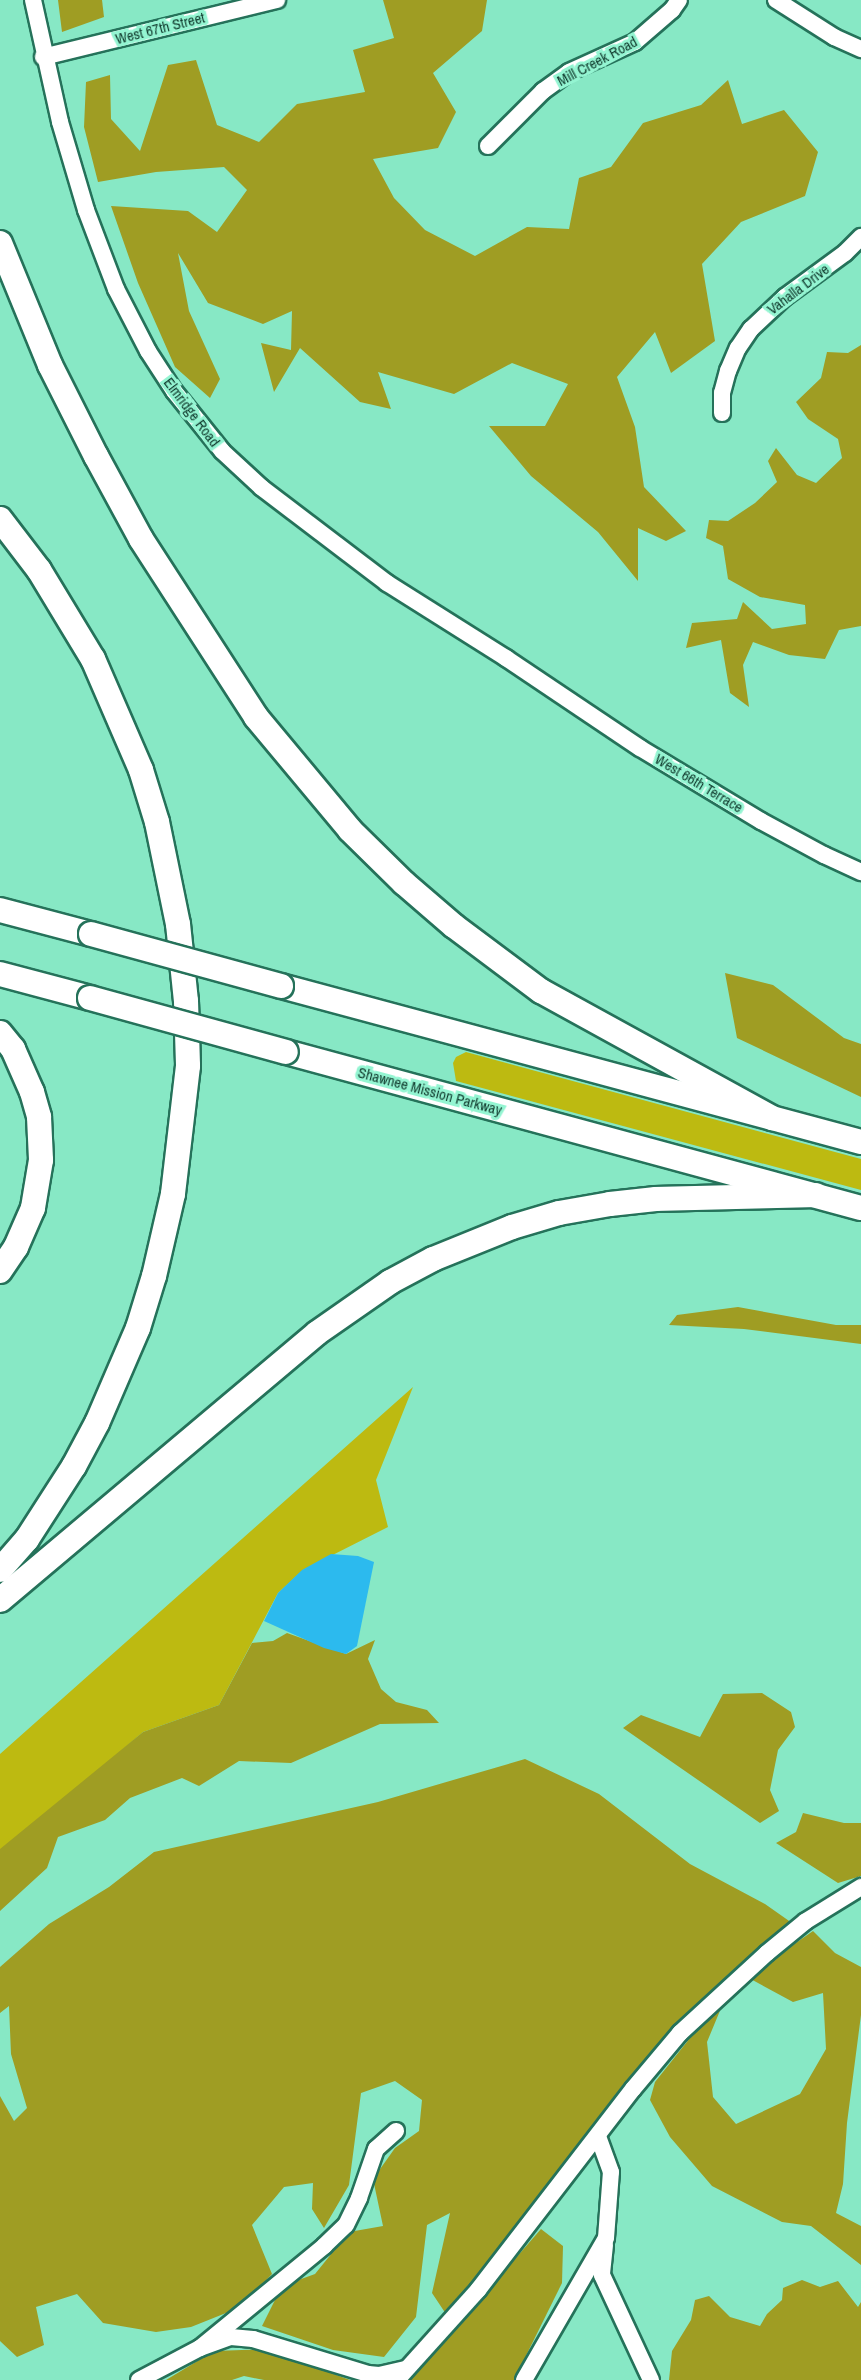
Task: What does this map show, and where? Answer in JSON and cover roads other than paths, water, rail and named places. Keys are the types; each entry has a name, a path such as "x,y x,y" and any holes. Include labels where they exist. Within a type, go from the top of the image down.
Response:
{"highway":[{"path":"0,243 50,365 141,539 256,717 350,830 404,883 454,926 541,991 772,1118"},
{"path":"0,519 39,570 93,658 141,770 157,822 178,924 186,1001 188,1066 174,1194 157,1266 138,1328 97,1423 74,1466 27,1539 0,1570"},
{"path":"0,910 861,1142"},
{"name":"Shawnee Mission Parkway","path":"0,974 861,1208"},
{"path":"0,1033 13,1049 32,1092 39,1117 41,1160 33,1208 16,1247 0,1271"},
{"path":"0,1600 317,1333 381,1287 433,1259 512,1227 559,1213 610,1204 666,1198 816,1195"}],"street":[{"name":"Elmridge Road","path":"33,0 43,57 86,210 116,290 148,351 195,419 222,451 262,488 387,583 543,684"},
{"name":"West 67th Street","path":"43,57 277,0"},
{"name":"Mill Creek Road","path":"488,146 543,91 569,72 635,42 664,18 679,0"},
{"path":"776,0 834,37 861,49"},
{"name":"Vahalla Drive","path":"722,413 723,393 728,371 738,348 751,329 785,297 845,253 861,237"},
{"name":"West 66th Terrace","path":"543,684 640,748 761,821 861,872"},
{"path":"139,2380 200,2348 231,2337 253,2339 368,2373 402,2375 478,2290 633,2089 680,2033 767,1953 815,1915 861,1887"},
{"path":"200,2348 324,2246 346,2225 359,2198 376,2149 396,2131"},
{"path":"598,2137 611,2172 602,2276 651,2380"},
{"path":"524,2380 606,2238"}],"water":[{"path":"331,1554 358,1556 374,1562 357,1646 346,1654 324,1648 264,1621 278,1593 302,1570"}]}
